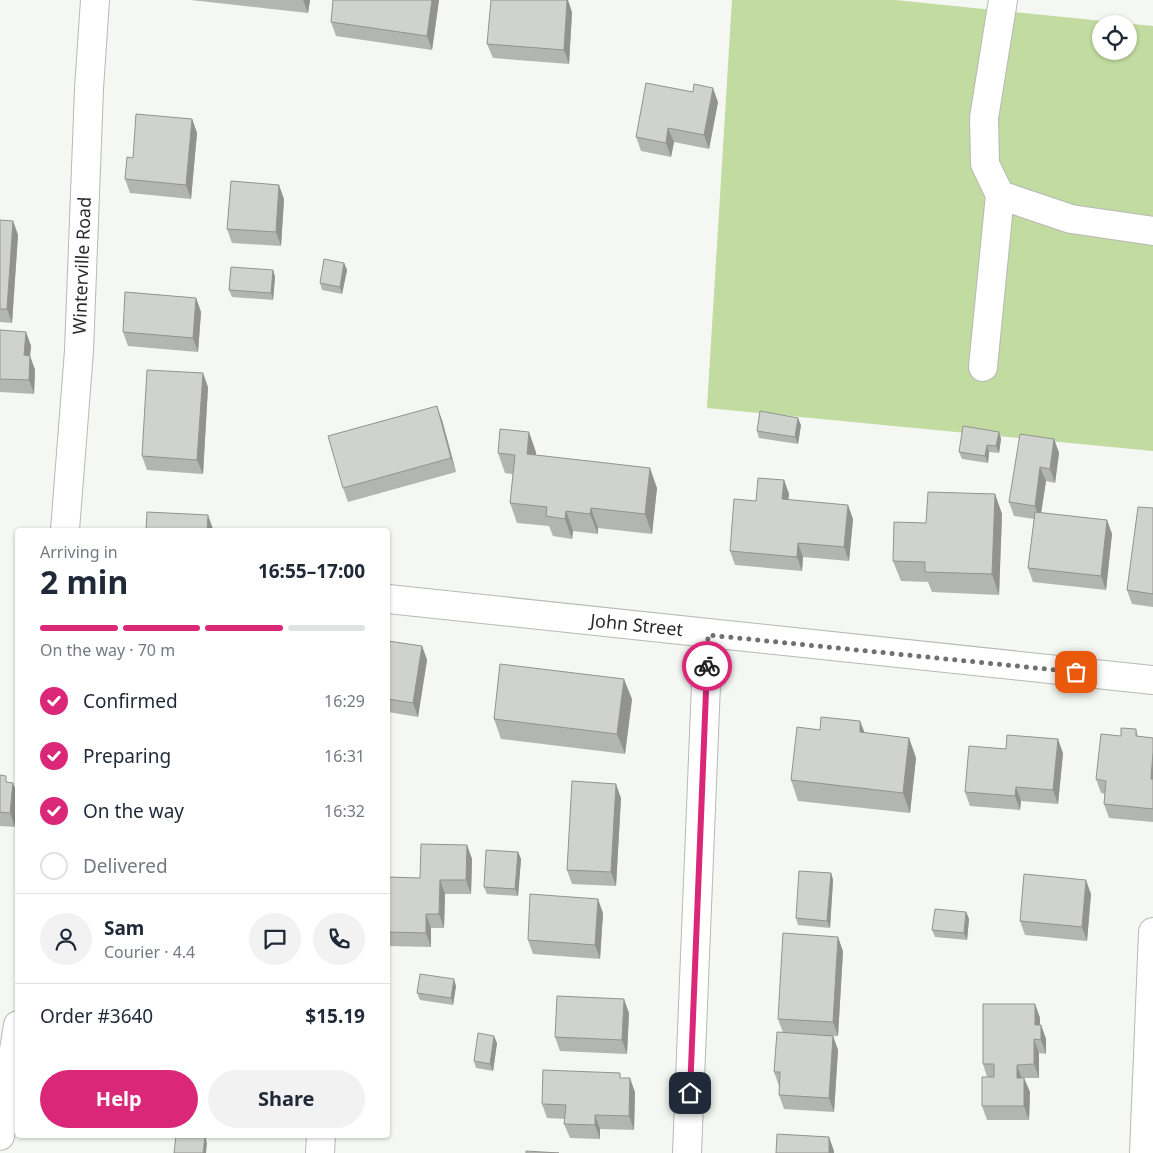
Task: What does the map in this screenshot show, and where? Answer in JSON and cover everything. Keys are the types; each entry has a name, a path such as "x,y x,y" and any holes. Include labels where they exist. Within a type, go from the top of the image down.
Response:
{"street":[{"name":"Winterville Road","path":"65,528 79,351 89,88 95,0"},
{"path":"983,367 1000,195 985,164 984,118 1004,0"},
{"path":"1000,195 1071,219 1153,232"},
{"name":"John Street","path":"390,599 708,635 1153,680"},
{"path":"687,1153 708,635"},
{"path":"1144,1153 1153,932"},
{"path":"0,1136 15,1044"},
{"path":"320,1153 321,1138"}],"green space":[{"path":"732,0 895,0 1092,20 1092,60 1137,60 1137,24 1153,26 1153,451 707,408"}],"building":[{"path":"333,0 432,0 427,36 331,22"},
{"path":"491,0 567,0 564,50 487,44"},
{"path":"646,83 693,92 694,84 713,88 704,135 668,128 666,143 636,137"},
{"path":"136,114 192,119 186,185 125,179 127,157 133,158"},
{"path":"231,181 279,185 276,232 227,229"},
{"path":"0,220 13,221 7,309 0,309"},
{"path":"324,259 344,263 340,287 320,283"},
{"path":"231,267 273,270 271,293 229,290"},
{"path":"125,292 196,298 193,338 123,332"},
{"path":"0,330 26,332 24,355 30,356 29,380 0,379"},
{"path":"147,370 203,373 197,460 142,456"},
{"path":"437,406 451,458 343,488 328,436"},
{"path":"760,411 798,418 795,437 757,431"},
{"path":"963,426 999,432 996,446 987,445 985,456 959,452"},
{"path":"500,429 529,432 527,454 650,468 645,514 591,508 590,514 566,511 565,519 546,516 547,507 510,503 515,455 498,453"},
{"path":"1020,434 1054,439 1050,469 1040,467 1035,506 1009,502"},
{"path":"758,478 784,480 782,499 848,505 844,547 798,543 797,557 730,551 734,499 756,501"},
{"path":"928,492 995,494 992,574 925,572 925,562 893,561 894,522 926,523"},
{"path":"1138,507 1153,508 1153,594 1127,590"},
{"path":"147,512 208,515 207,528 146,528"},
{"path":"1035,512 1107,520 1101,576 1028,568"},
{"path":"390,641 422,646 413,703 390,699"},
{"path":"500,664 624,679 617,734 494,719"},
{"path":"821,717 860,721 860,732 909,738 903,793 791,780 797,727 820,730"},
{"path":"1121,728 1136,729 1136,736 1153,738 1151,779 1153,779 1153,809 1104,804 1106,781 1096,779 1101,734 1121,736"},
{"path":"1007,735 1058,739 1053,790 1016,787 1015,796 965,792 969,746 1006,749"},
{"path":"0,775 6,776 6,782 13,783 10,813 0,812"},
{"path":"572,781 616,784 611,872 567,870"},
{"path":"421,844 467,845 466,880 440,880 439,914 426,914 426,933 390,932 390,877 420,878"},
{"path":"486,850 518,852 515,889 484,887"},
{"path":"799,871 831,873 827,921 796,918"},
{"path":"1024,874 1086,880 1082,927 1020,921"},
{"path":"530,894 598,899 595,945 528,940"},
{"path":"935,909 966,912 964,933 932,930"},
{"path":"783,933 838,937 833,1022 778,1019"},
{"path":"420,974 454,979 451,998 417,993"},
{"path":"557,996 624,999 622,1040 555,1037"},
{"path":"983,1004 1035,1004 1035,1025 1041,1025 1041,1040 1034,1039 1034,1064 1017,1065 1017,1078 1024,1078 1024,1106 982,1106 982,1077 994,1077 994,1064 983,1064"},
{"path":"777,1032 833,1036 829,1098 779,1095 780,1072 774,1072"},
{"path":"478,1033 494,1036 490,1064 474,1061"},
{"path":"543,1070 620,1073 620,1078 630,1078 629,1116 595,1115 595,1125 564,1124 566,1105 542,1104"},
{"path":"777,1134 829,1137 829,1153 776,1153"},
{"path":"176,1138 205,1138 203,1153 174,1153"},
{"path":"526,1151 559,1153 526,1153"}],"way so far":[{"path":"707,666 708,635 1076,672"}],"route":[{"path":"690,1093 707,666"}]}
